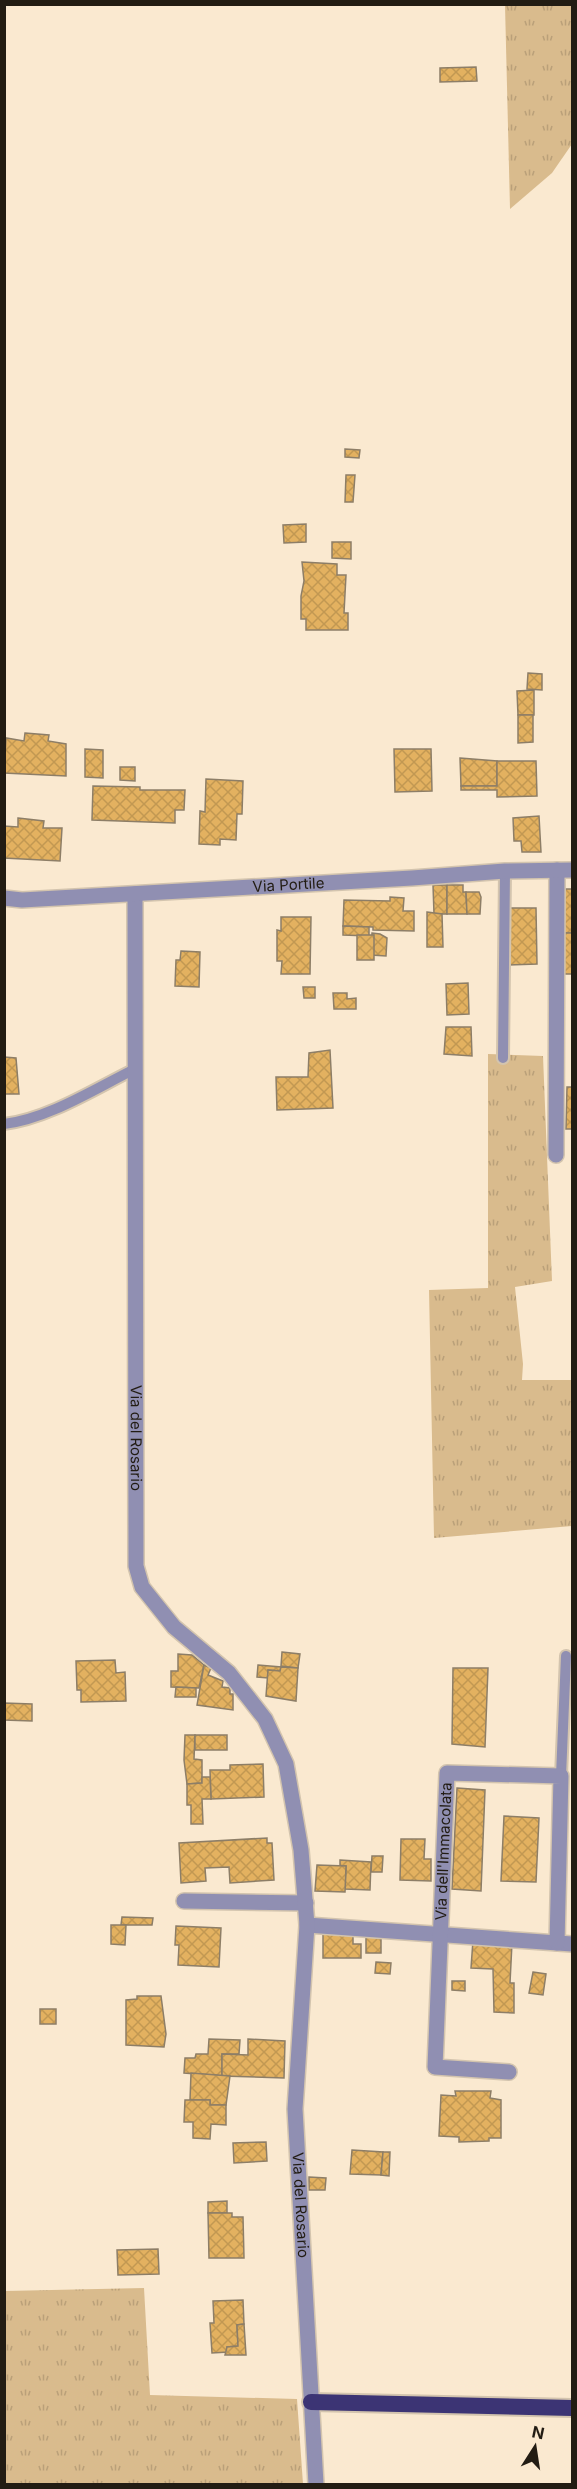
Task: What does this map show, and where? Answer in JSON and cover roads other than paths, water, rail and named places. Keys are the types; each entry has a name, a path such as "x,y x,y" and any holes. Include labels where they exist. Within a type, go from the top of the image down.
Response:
{"highway":[{"path":"311,2402 573,2408"}],"street":[{"path":"555,1155 556,870"},
{"name":"Via Portile","path":"4,898 22,900 505,871 573,870"},
{"name":"Via del Rosario","path":"135,894 136,1566 142,1587 174,1627 229,1673 265,1719 286,1764 301,1850 307,1925 295,2109 316,2484"},
{"name":"Via dell'Immacolata","path":"509,2072 435,2067 447,1773 561,1776"},
{"path":"557,1943 561,1776"},
{"path":"184,1901 306,1903"},
{"path":"307,1925 573,1944"}],"lane":[{"path":"503,1058 505,871"},
{"path":"4,1124 20,1122 56,1108 135,1069"},
{"path":"561,1776 566,1656"}]}
